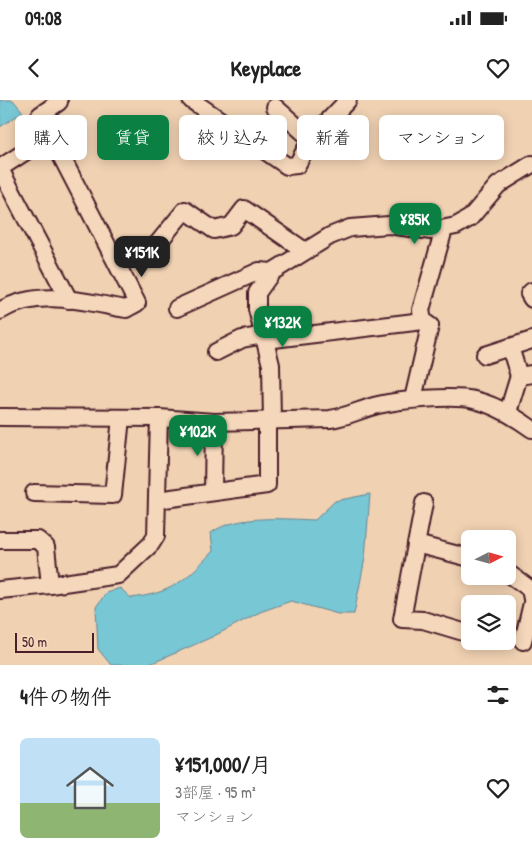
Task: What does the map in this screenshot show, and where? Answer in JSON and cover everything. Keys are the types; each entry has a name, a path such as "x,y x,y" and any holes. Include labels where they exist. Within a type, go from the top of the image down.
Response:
{"street":[{"path":"191,100 287,166 297,165 300,160"},
{"path":"334,115 348,100"},
{"path":"40,115 59,102"},
{"path":"274,107 297,127"},
{"path":"15,158 0,168 69,300"},
{"path":"2,305 49,297 126,309 137,304 64,160"},
{"path":"157,500 268,485 271,365 257,308 257,293 272,272 330,236 350,228 389,225 431,231 444,229 470,218 498,185 532,164"},
{"path":"153,249 185,210 214,230 231,226 244,209 305,251"},
{"path":"423,321 421,310 444,229"},
{"path":"177,308 259,271 272,272"},
{"path":"532,291 529,294 532,299"},
{"path":"216,352 242,340 423,321 430,326 413,400"},
{"path":"485,355 532,340"},
{"path":"508,412 525,375 510,347"},
{"path":"0,417 159,418 214,422 330,419 347,417 377,405 413,400 472,399 508,412 532,429"},
{"path":"34,493 114,495 121,418"},
{"path":"0,590 50,586 118,575 151,544 156,536 159,418"},
{"path":"214,422 214,492"},
{"path":"424,502 402,619 423,620 461,631"},
{"path":"0,540 38,540 46,548 50,586"},
{"path":"416,544 461,556"},
{"path":"516,578 530,588 532,601 521,641"}],"water":[{"path":"0,100 13,100 23,112 15,115 15,117 0,127"},
{"path":"370,494 365,558 354,614 338,614 291,601 260,612 212,637 148,665 111,665 98,649 96,607 106,593 120,588 131,598 157,593 177,584 186,578 213,551 211,533 221,527 247,520 315,520 335,501"}]}
